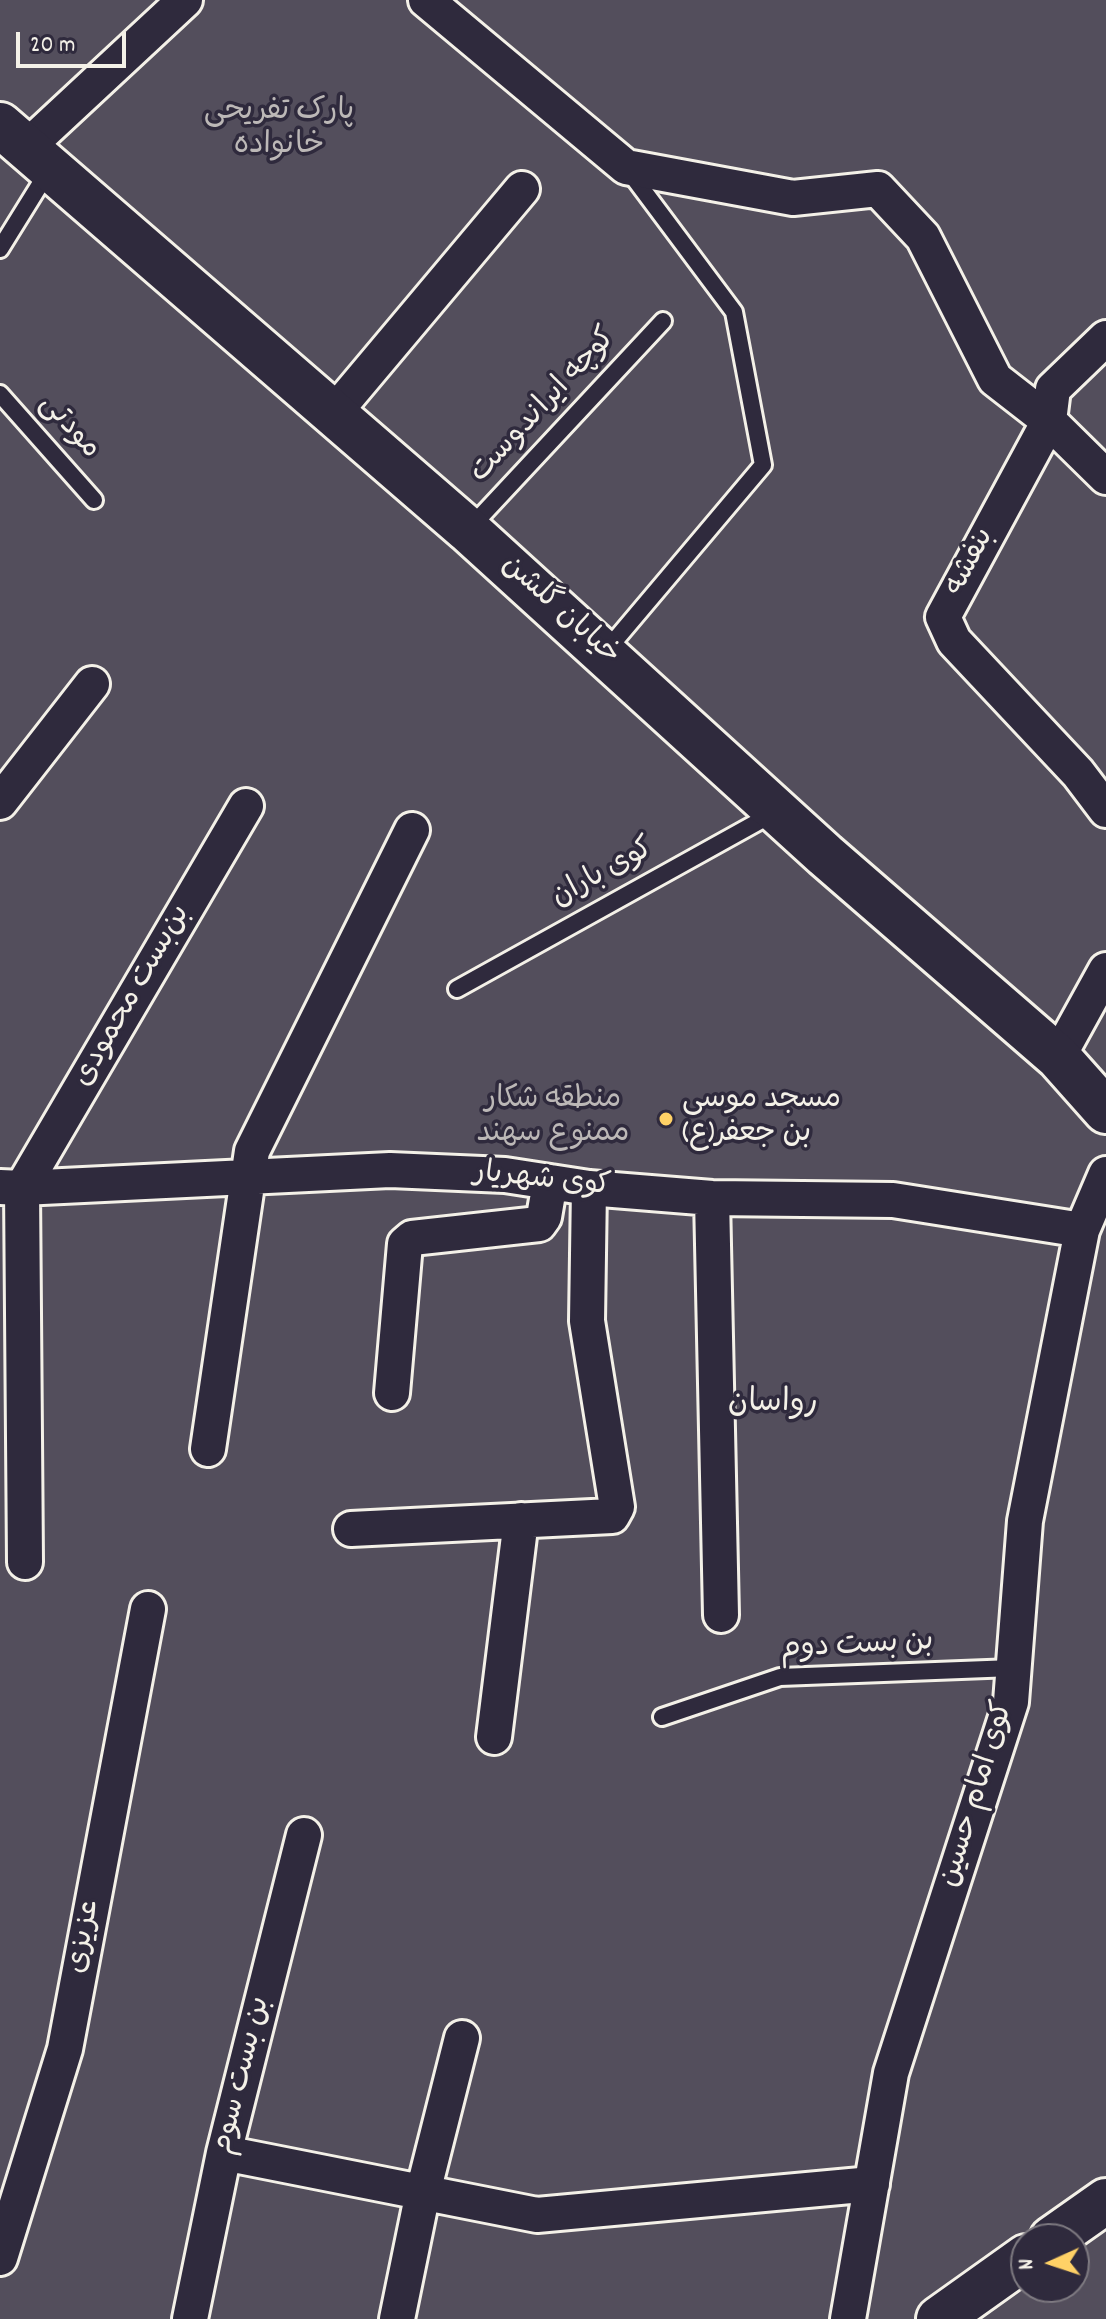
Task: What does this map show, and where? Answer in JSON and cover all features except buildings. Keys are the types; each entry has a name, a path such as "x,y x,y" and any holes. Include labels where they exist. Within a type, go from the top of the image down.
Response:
{"street":[{"path":"25,147 185,0"},
{"path":"426,0 626,167 793,198 878,189 923,237 995,379 1049,421 1106,477"},
{"name":"خیابان گلشن","path":"25,147 605,652 778,810 1058,1057 1106,1111"},
{"path":"333,414 522,189"},
{"name":"بنفشه","path":"1106,338 1053,389 1049,421 943,617 954,641 1078,773 1106,810"},
{"path":"0,802 92,684"},
{"name":"بن‌بست محمودی","path":"11,1187 246,806"},
{"path":"208,1449 252,1151 412,830"},
{"path":"1058,1057 1106,970"},
{"name":"کوی شهریار","path":"11,1187 390,1170 505,1175 589,1188 712,1198 893,1200 1082,1230"},
{"name":"کوی امام حسین","path":"848,2319 891,2073 1011,1702 1025,1521 1082,1230 1106,1174"},
{"path":"392,1393 405,1244 412,1238 539,1224 544,1217 550,1182"},
{"path":"11,1187 25,1562"},
{"path":"351,1529 612,1516 617,1507 587,1321 589,1188"},
{"path":"712,1198 721,1615"},
{"path":"494,1737 521,1520"},
{"name":"عزیزی","path":"0,2258 65,2049 148,1609"},
{"name":"بن بست سوم","path":"190,2319 224,2153 304,1835"},
{"path":"397,2319 423,2192 462,2038"},
{"path":"224,2153 537,2215 872,2184"},
{"path":"1075,2223 1106,2201"},
{"path":"939,2319 1010,2268"}],"lane":[{"path":"0,249 25,147"},
{"path":"605,652 763,465 734,312 626,167"},
{"name":"کوچه ایراندوست","path":"468,530 663,321"},
{"name":"مودتی","path":"0,394 94,500"},
{"name":"کوی باران","path":"457,989 778,810"},
{"name":"بن بست دوم","path":"662,1717 780,1677 1013,1668"}],"green space":[{"name":"منطقه شکار ممنوع سهند","path":"0,0 1106,0 1106,2319 0,2319"}],"place":[{"name":"مسجد موسی بن جعفر(ع)","path":"666,1119"}],"district":[{"name":"رواسان","path":"773,1406"}],"park label":[{"name":"پارک تفریحی خانواده","path":"279,131"}]}
